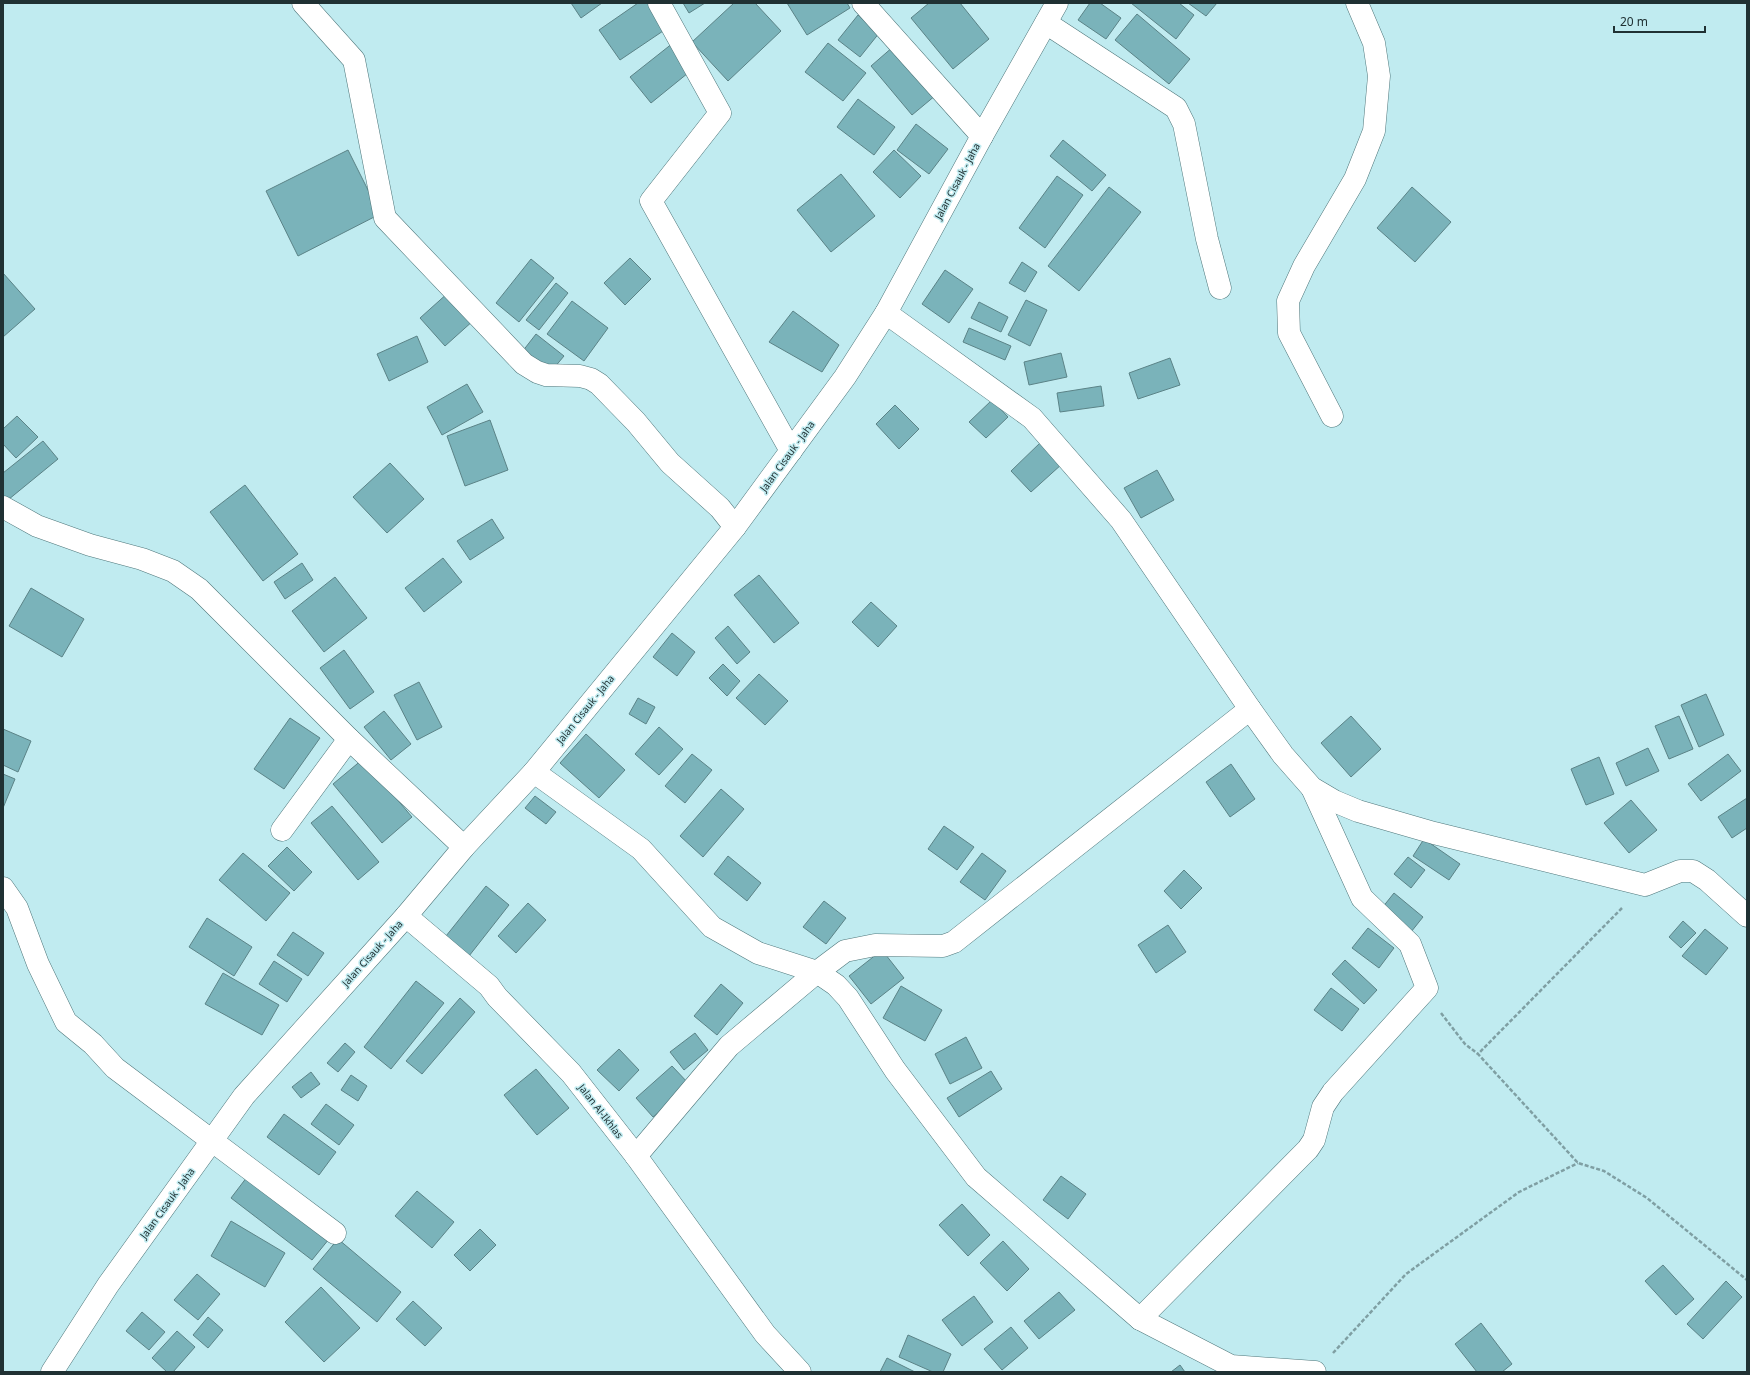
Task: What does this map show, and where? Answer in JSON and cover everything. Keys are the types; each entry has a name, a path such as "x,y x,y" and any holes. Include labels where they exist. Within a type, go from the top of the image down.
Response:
{"street":[{"path":"303,3 354,60 385,218 524,364 537,372 546,375 580,376 591,379 599,384 636,422 670,463 720,508 735,527"},
{"path":"658,3 720,113 651,201 791,451"},
{"path":"863,3 982,136"},
{"name":"Jalan Cisauk - Jaha","path":"52,1372 108,1285 244,1096 406,916 464,847 534,772 735,527 791,451 845,377 886,313 982,136 1057,3"},
{"path":"1332,416 1289,333 1288,301 1304,266 1355,179 1374,131 1379,76 1374,43 1357,3"},
{"path":"1046,23 1176,108 1184,124 1207,239 1220,288"},
{"path":"886,313 1032,418 1121,520 1250,709 1283,755 1312,788 1362,898 1410,944 1427,988 1333,1092 1323,1107 1314,1140 1308,1150 1140,1319"},
{"path":"3,507 37,526 90,545 142,559 173,571 199,589 349,739 464,847"},
{"path":"636,1156 729,1046 817,972 845,951 875,945 943,946 954,942 1250,709"},
{"path":"282,830 349,739"},
{"path":"534,772 641,849 712,927 758,953 817,972 836,985 848,998 895,1070 976,1177 1140,1319 1231,1366 1315,1372"},
{"path":"1312,788 1334,801 1358,811 1434,833 1645,884 1680,871 1693,871 1707,880 1747,916"},
{"path":"3,888 17,908 38,964 66,1022 93,1044 115,1068 335,1233"},
{"name":"Jalan Al-Ikhlas","path":"406,916 489,986 496,997 572,1073 636,1156 765,1334 800,1372"}],"path":[{"path":"1478,1054 1645,884"},
{"path":"1427,988 1443,1016 1465,1044 1478,1054 1578,1163 1604,1171 1647,1198 1747,1280"},
{"path":"1315,1372 1406,1274 1519,1192 1578,1163"}],"building":[{"path":"571,3 602,3 581,18"},
{"path":"638,3 648,3 666,29 620,60 599,30"},
{"path":"683,3 705,3 689,13"},
{"path":"734,3 755,3 781,31 728,81 692,42"},
{"path":"787,3 847,3 850,8 807,35"},
{"path":"929,3 960,3 989,39 953,69 911,18"},
{"path":"1090,3 1100,3 1121,18 1106,39 1078,20"},
{"path":"1131,3 1179,3 1194,15 1176,39"},
{"path":"1188,3 1217,3 1206,16"},
{"path":"1137,14 1190,59 1169,84 1115,40"},
{"path":"858,15 880,32 860,57 838,40"},
{"path":"673,43 693,69 651,103 630,77"},
{"path":"828,43 866,73 843,101 805,72"},
{"path":"894,46 936,95 912,115 871,66"},
{"path":"858,99 895,127 874,155 837,127"},
{"path":"916,124 948,149 929,174 897,150"},
{"path":"1063,140 1106,175 1092,191 1050,156"},
{"path":"348,150 380,214 298,256 266,191"},
{"path":"894,150 921,176 900,198 873,172"},
{"path":"841,174 875,216 831,252 797,210"},
{"path":"1057,176 1083,195 1045,248 1019,228"},
{"path":"1109,187 1141,212 1079,291 1048,266"},
{"path":"1412,187 1451,222 1415,262 1377,228"},
{"path":"630,258 651,279 625,305 604,283"},
{"path":"531,259 554,278 519,322 496,303"},
{"path":"1022,262 1037,272 1025,292 1009,283"},
{"path":"945,270 973,289 949,323 922,304"},
{"path":"3,273 35,309 3,337"},
{"path":"556,283 568,293 539,330 526,320"},
{"path":"449,292 474,320 445,346 420,318"},
{"path":"1026,300 1047,310 1030,346 1008,335"},
{"path":"572,301 608,328 584,361 547,334"},
{"path":"979,302 1008,317 1001,332 971,318"},
{"path":"793,311 839,345 822,372 769,342"},
{"path":"969,328 1011,346 1005,360 963,342"},
{"path":"536,334 564,356 549,374 522,352"},
{"path":"417,336 428,362 389,381 377,354"},
{"path":"1061,353 1067,377 1029,385 1024,362"},
{"path":"1170,358 1180,385 1138,399 1129,373"},
{"path":"467,384 483,412 442,435 427,407"},
{"path":"1101,386 1104,406 1060,412 1057,393"},
{"path":"992,400 1008,417 986,438 969,422"},
{"path":"895,405 919,429 899,449 876,424"},
{"path":"17,416 38,437 16,458 3,444 3,429"},
{"path":"490,420 508,470 465,486 447,436"},
{"path":"43,441 58,459 3,504 3,473"},
{"path":"1041,442 1062,464 1031,492 1011,471"},
{"path":"390,463 424,499 387,533 353,497"},
{"path":"1157,470 1174,500 1141,518 1124,488"},
{"path":"245,485 298,554 263,581 210,512"},
{"path":"492,519 504,538 470,560 457,541"},
{"path":"443,558 462,582 424,612 405,588"},
{"path":"302,563 313,580 285,599 274,582"},
{"path":"759,575 799,623 774,643 734,595"},
{"path":"335,577 367,618 324,652 292,611"},
{"path":"31,588 84,619 62,657 9,626"},
{"path":"871,602 897,626 878,647 852,622"},
{"path":"728,626 750,652 737,664 715,638"},
{"path":"672,633 695,652 677,676 653,657"},
{"path":"344,650 374,692 350,709 320,668"},
{"path":"723,664 740,681 727,696 709,678"},
{"path":"759,674 788,701 765,725 736,698"},
{"path":"419,682 442,727 417,740 394,695"},
{"path":"1706,694 1724,735 1699,747 1681,705"},
{"path":"638,698 655,707 646,724 629,714"},
{"path":"384,711 411,744 391,760 364,727"},
{"path":"1351,716 1381,749 1351,777 1321,743"},
{"path":"1679,716 1693,749 1669,759 1655,726"},
{"path":"290,718 320,738 284,789 254,769"},
{"path":"659,727 683,749 659,775 635,754"},
{"path":"3,729 31,741 18,772 3,765"},
{"path":"586,734 625,770 599,798 560,763"},
{"path":"1648,748 1659,771 1626,786 1616,763"},
{"path":"692,754 712,770 685,803 665,786"},
{"path":"1728,754 1741,771 1701,801 1688,784"},
{"path":"1599,757 1614,794 1586,805 1571,769"},
{"path":"363,759 412,817 382,843 333,784"},
{"path":"1231,764 1255,799 1230,817 1206,782"},
{"path":"3,774 15,779 3,808"},
{"path":"721,789 744,809 703,857 680,836"},
{"path":"535,796 556,812 546,824 525,808"},
{"path":"1747,798 1747,828 1732,838 1718,817"},
{"path":"1631,800 1657,830 1629,853 1604,823"},
{"path":"332,806 379,862 358,880 311,823"},
{"path":"944,826 974,847 957,870 928,849"},
{"path":"1424,839 1460,864 1449,880 1413,856"},
{"path":"287,847 312,872 294,891 268,866"},
{"path":"243,853 290,893 266,921 219,880"},
{"path":"982,853 1006,871 985,900 960,882"},
{"path":"728,856 761,883 747,901 714,874"},
{"path":"1408,857 1425,870 1411,888 1394,874"},
{"path":"1184,870 1202,888 1181,909 1164,891"},
{"path":"486,886 509,905 469,956 446,936"},
{"path":"1394,893 1423,917 1407,937 1378,913"},
{"path":"824,901 846,918 826,944 803,927"},
{"path":"528,903 546,920 516,953 498,936"},
{"path":"207,918 252,947 234,976 189,947"},
{"path":"1683,921 1696,933 1681,948 1669,937"},
{"path":"1168,925 1186,952 1156,973 1138,945"},
{"path":"1368,928 1394,948 1379,968 1352,948"},
{"path":"1705,929 1728,948 1706,975 1682,956"},
{"path":"293,932 324,953 308,976 277,955"},
{"path":"882,950 904,978 871,1004 849,976"},
{"path":"1345,960 1377,990 1364,1004 1332,974"},
{"path":"274,961 302,979 287,1002 259,984"},
{"path":"223,973 279,1005 262,1035 205,1004"},
{"path":"416,981 444,1003 391,1069 364,1047"},
{"path":"721,984 743,1003 717,1035 694,1016"},
{"path":"901,986 942,1010 925,1041 883,1018"},
{"path":"1331,988 1359,1009 1342,1031 1314,1010"},
{"path":"460,998 475,1012 422,1074 406,1061"},
{"path":"695,1033 708,1050 684,1070 670,1052"},
{"path":"966,1037 982,1068 950,1084 935,1054"},
{"path":"345,1043 355,1052 338,1072 327,1063"},
{"path":"619,1049 639,1070 619,1091 597,1070"},
{"path":"672,1066 690,1085 653,1117 636,1098"},
{"path":"536,1069 569,1108 537,1135 504,1095"},
{"path":"991,1071 1002,1089 959,1117 947,1098"},
{"path":"311,1072 320,1084 301,1098 292,1087"},
{"path":"351,1075 367,1086 358,1101 341,1090"},
{"path":"326,1104 354,1125 339,1145 311,1124"},
{"path":"284,1114 336,1152 319,1175 267,1137"},
{"path":"1061,1176 1086,1194 1068,1219 1043,1200"},
{"path":"247,1177 329,1239 312,1260 231,1198"},
{"path":"417,1191 454,1222 432,1248 395,1216"},
{"path":"962,1204 990,1235 968,1256 939,1225"},
{"path":"231,1221 285,1253 265,1287 211,1256"},
{"path":"480,1229 496,1245 470,1271 454,1255"},
{"path":"338,1239 401,1292 377,1322 313,1269"},
{"path":"1003,1241 1029,1269 1007,1291 980,1263"},
{"path":"1663,1265 1694,1299 1676,1315 1645,1281"},
{"path":"197,1274 220,1294 198,1320 174,1300"},
{"path":"1726,1281 1742,1297 1703,1339 1687,1324"},
{"path":"321,1287 360,1328 324,1362 285,1322"},
{"path":"1059,1292 1075,1310 1039,1339 1024,1321"},
{"path":"974,1296 993,1322 962,1346 942,1320"},
{"path":"413,1301 442,1328 425,1346 396,1319"},
{"path":"142,1312 165,1332 149,1350 126,1331"},
{"path":"208,1317 223,1330 208,1348 193,1335"},
{"path":"1481,1323 1512,1364 1502,1372 1477,1372 1455,1344"},
{"path":"1011,1327 1028,1348 1002,1370 984,1349"},
{"path":"177,1331 195,1347 173,1372 167,1372 152,1358"},
{"path":"908,1335 951,1354 943,1372 933,1372 899,1357"},
{"path":"887,1358 915,1372 880,1372"},
{"path":"1180,1365 1185,1372 1171,1372"}]}
